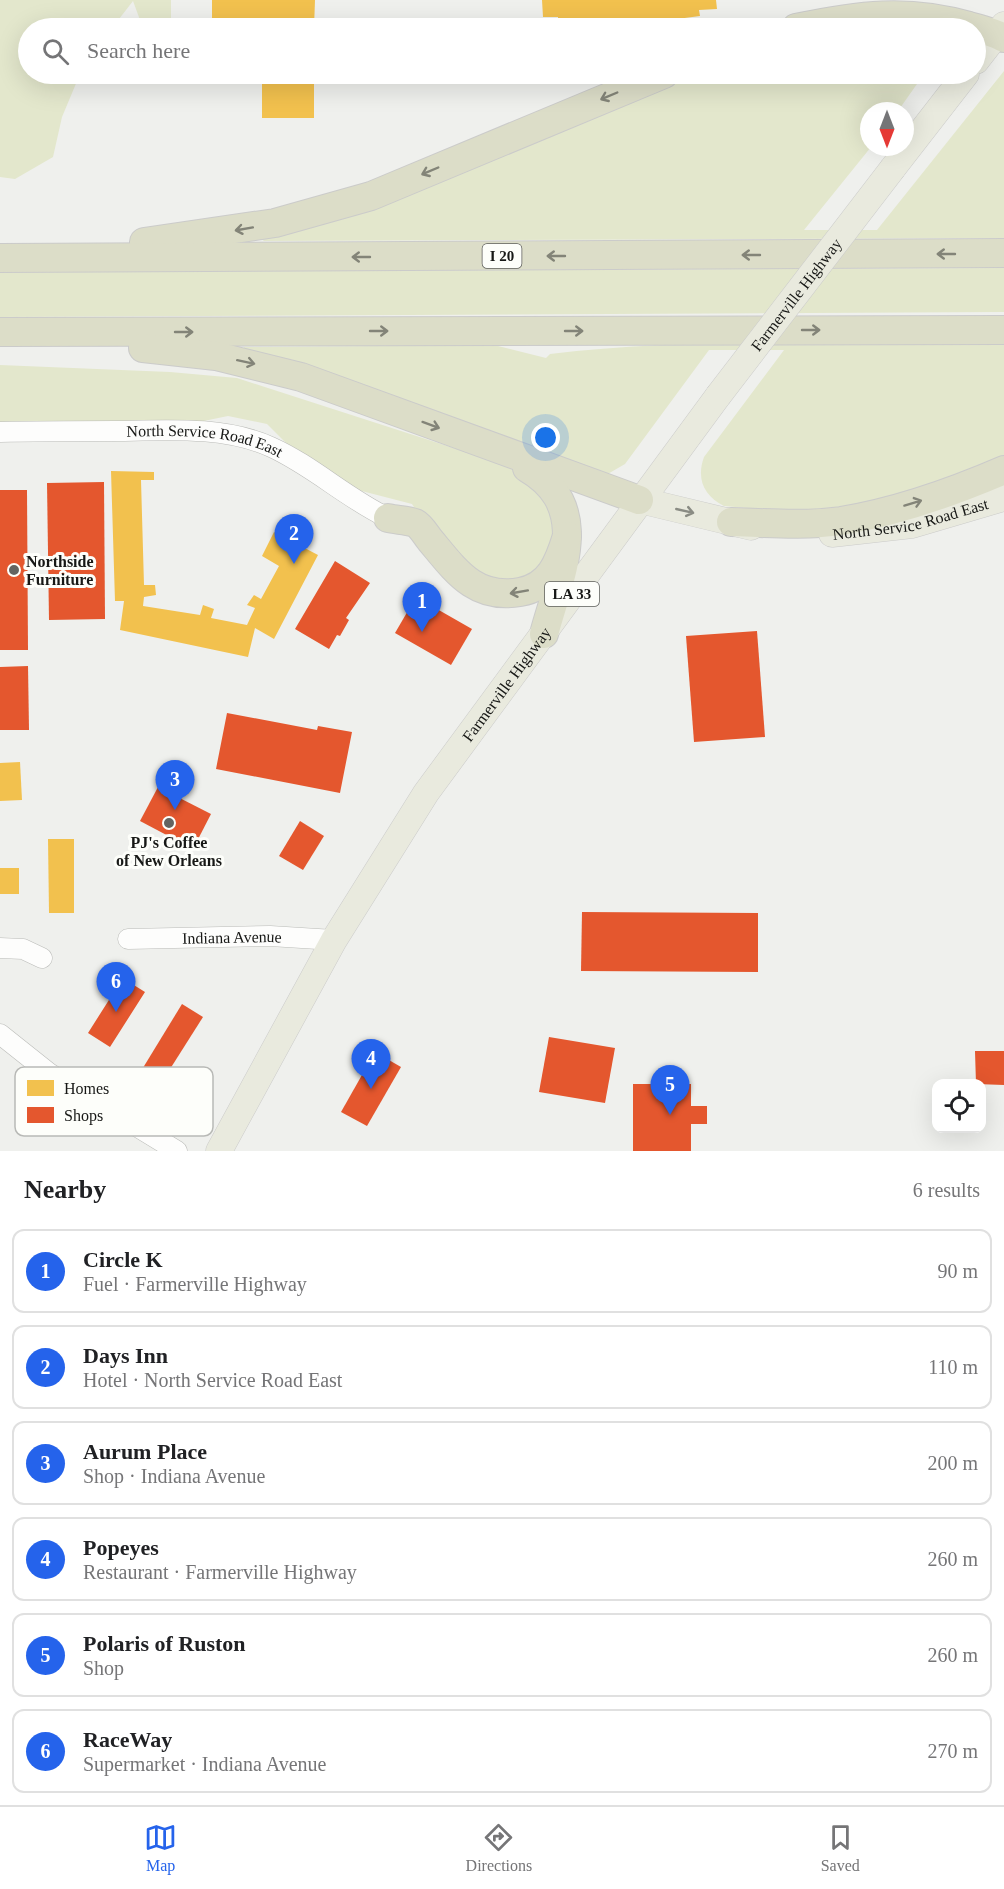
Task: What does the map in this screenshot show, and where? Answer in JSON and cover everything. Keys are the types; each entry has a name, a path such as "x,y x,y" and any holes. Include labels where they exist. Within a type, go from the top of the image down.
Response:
{"highway":[{"path":"855,18 885,13 935,18"},
{"path":"986,29 1001,32"},
{"path":"67,259 139,243 275,223 370,196 640,84"},
{"name":"I 20","path":"0,258 1004,253"},
{"path":"0,332 1004,330"},
{"path":"0,339 187,352 252,363 301,377 639,500"},
{"path":"494,448 536,473 551,486 562,501 567,518 564,561 544,634"},
{"path":"730,522 804,524 840,521 916,502 1004,470"},
{"path":"388,518 416,524 455,570 484,591 496,594 521,592 545,581 560,558 567,537"}],"main road":[{"path":"986,49 1001,32"},
{"name":"Farmerville Highway","path":"219,1151 334,940 426,793 544,634 639,500 958,84"},
{"name":"North Service Road East","path":"639,500 730,522 790,533 837,534 912,525 1004,498"}],"street":[{"name":"North Service Road East","path":"0,432 172,430 241,438 269,446 299,461 371,510 388,518"},
{"name":"Indiana Avenue","path":"128,939 270,936 334,940"},
{"path":"0,948 23,949 42,958"},
{"path":"0,1034 41,1067"},
{"path":"152,1136 177,1151"}],"green space":[{"path":"0,0 171,0 171,18 139,18 133,1 120,18 18,18 18,84 76,84 62,117 53,157 15,179 0,177"},
{"path":"1004,71 1004,238 264,241 260,238 395,197 668,84 917,84 904,102 860,102 860,156 864,156 804,230 877,230"},
{"path":"1004,268 1004,312 0,317 0,272"},
{"path":"719,343 1004,343 1004,458 897,497 862,505 803,510 724,506 707,492 701,473 704,457 784,350 709,350 625,464 606,475 242,350 244,347 494,345 546,358 550,354 606,348"},
{"path":"0,365 170,372 237,378 497,462 534,479 558,530 545,573 491,588 424,523 412,504 354,489 289,446 267,424 228,416 194,423 0,422"}],"building: Homes":[{"path":"212,0 315,0 314,18 212,18"},
{"path":"542,0 716,0 717,9 699,10 700,16 685,18 543,17"},
{"path":"262,84 314,84 314,118 262,118"},
{"path":"111,471 154,472 154,480 141,480 144,585 155,585 156,595 144,597 143,606 200,615 203,605 214,609 211,618 247,625 255,608 247,605 254,595 261,599 279,566 262,556 274,532 318,555 274,639 255,628 248,657 120,630 124,601 115,601"},
{"path":"20,762 22,800 0,801 0,763"},
{"path":"48,839 74,839 74,913 49,913"},
{"path":"0,868 19,868 19,894 0,894"}],"building: Shops":[{"path":"104,482 105,619 49,620 47,483"},
{"name":"Northside Furniture","path":"0,490 27,490 28,650 0,650"},
{"path":"335,561 370,583 346,618 349,620 340,636 337,635 329,649 295,629"},
{"path":"416,597 472,629 451,665 395,633"},
{"path":"757,631 765,737 694,742 686,636"},
{"path":"28,666 29,730 0,730 0,667"},
{"path":"227,713 317,730 318,726 352,732 340,793 216,769"},
{"path":"158,787 211,814 193,849 140,821"},
{"path":"300,821 324,836 303,870 279,856"},
{"path":"582,912 758,913 758,972 581,971"},
{"path":"113,972 145,992 110,1047 88,1033 114,992 105,986"},
{"path":"182,1004 203,1017 171,1067 144,1067"},
{"path":"549,1037 615,1048 605,1103 539,1092"},
{"path":"975,1051 1004,1051 1004,1085 986,1084 986,1079 976,1079"},
{"path":"375,1052 401,1067 367,1126 341,1112"},
{"path":"633,1084 691,1084 691,1106 707,1106 707,1124 691,1124 691,1151 633,1151"}],"place":[{"name":"Days Inn","path":"294,564"},
{"name":"Northside Furniture","path":"14,570"},
{"name":"Circle K","path":"422,632"},
{"name":"Aurum Place","path":"175,810"},
{"name":"PJ's Coffee of New Orleans","path":"169,823"},
{"name":"RaceWay","path":"116,1012"},
{"name":"Popeyes","path":"371,1089"},
{"name":"Polaris of Ruston","path":"670,1115"}]}
